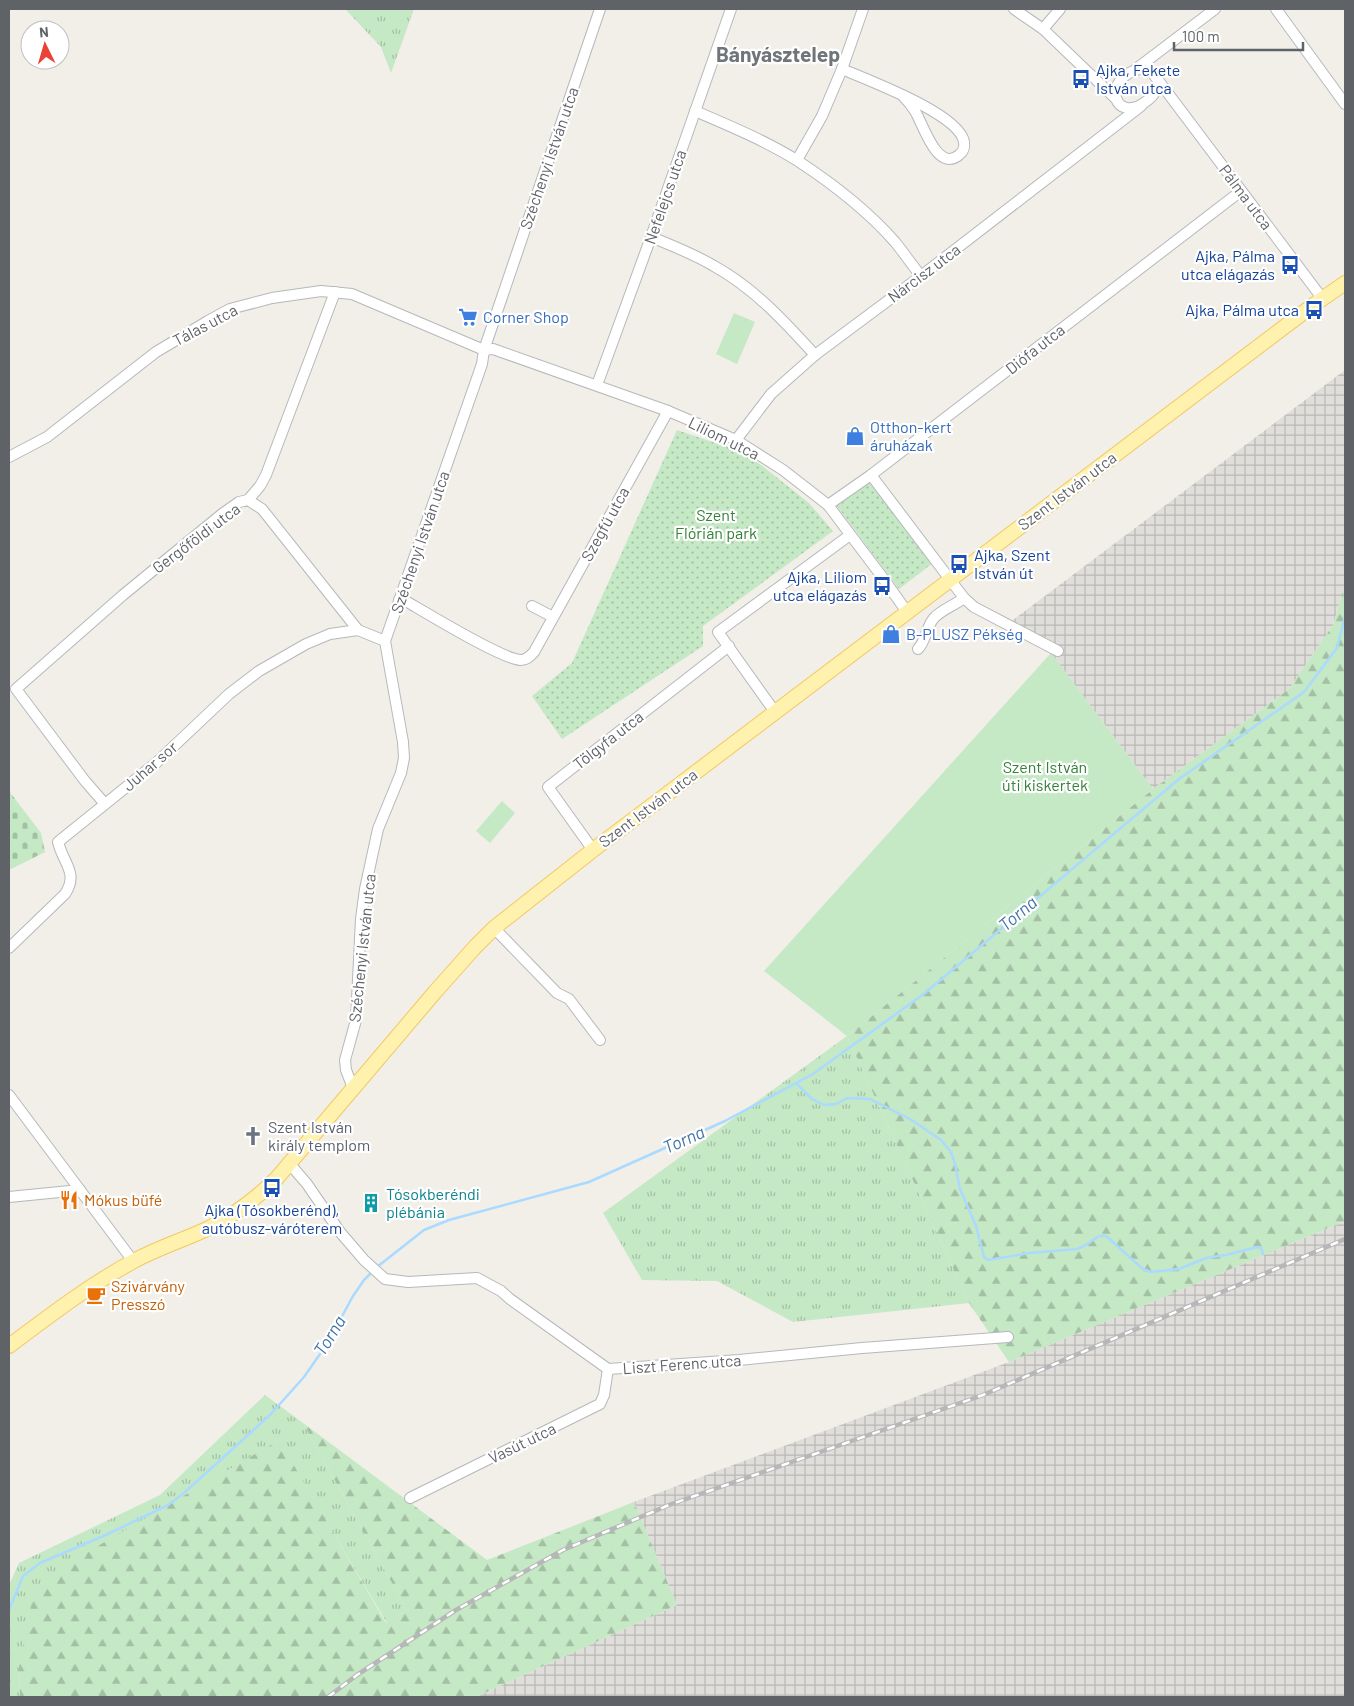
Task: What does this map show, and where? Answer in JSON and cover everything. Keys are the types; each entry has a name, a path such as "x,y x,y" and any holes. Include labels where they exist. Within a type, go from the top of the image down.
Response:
{"main road":[{"name":"Szent István utca","path":"9,1346 70,1300 133,1261 210,1227 230,1216 266,1189 469,953 494,928 593,850 906,612 1322,298 1345,283"}],"street":[{"name":"Széchenyi István utca","path":"354,1088 346,1070 345,1060 356,1020 361,919 365,889 378,829 401,773 404,758 403,742 385,641 482,364 484,350 600,9"},
{"name":"Nefelejcs utca","path":"598,385 731,9"},
{"path":"797,160 822,116 842,69 863,9"},
{"path":"1014,9 1042,29 1126,108 1141,106 1154,95 1158,87 1158,80"},
{"path":"1042,29 1060,9"},
{"path":"1116,99 1115,87 1123,77 1215,9"},
{"path":"1276,9 1345,104"},
{"path":"1135,69 1149,69 1156,54"},
{"path":"842,69 903,96 934,111 962,135 963,152 957,157 950,159 941,156 933,148 914,109 903,96"},
{"name":"Pálma utca","path":"1149,69 1322,298"},
{"path":"1103,86 1115,87"},
{"path":"1154,95 1171,97"},
{"name":"Nárcisz utca","path":"736,440 771,394 814,355 921,276 1141,106"},
{"path":"1124,119 1126,108"},
{"path":"695,111 797,160 832,185 868,214 895,242 921,276"},
{"name":"Diófa utca","path":"828,506 1241,191"},
{"path":"651,237 688,252 716,267 743,285 768,306 814,355"},
{"name":"Tálas utca","path":"9,457 47,437 156,352 230,309 272,298 321,291 352,294 484,350"},
{"path":"248,500 260,486 266,475 335,292"},
{"name":"Liliom utca","path":"484,350 493,349 598,385 668,411 736,440 784,470 828,506 883,578 906,612"},
{"name":"Szegfű utca","path":"399,600 404,600 495,651 522,660 528,658 534,652 668,411"},
{"path":"871,475 964,598 974,607 1058,651"},
{"name":"Gergőföldi utca","path":"105,804 12,687 214,520 239,502 248,500 262,509 358,630 385,641"},
{"path":"775,712 718,632 850,535"},
{"path":"918,649 935,616 964,598"},
{"path":"532,606 553,617"},
{"name":"Juhar sor","path":"9,948 71,886 72,877 58,842 156,762 229,694 259,671 306,644 330,634 358,630"},
{"name":"Tölgyfa utca","path":"593,850 548,787 729,646"},
{"path":"494,928 557,994 569,999 600,1040"},
{"path":"9,1095 133,1261"},
{"name":"Liszt Ferenc utca","path":"289,1163 307,1184 340,1232 364,1260 384,1279 408,1282 477,1278 501,1291 608,1369 1008,1337"},
{"path":"9,1197 80,1190"},
{"name":"Vasút utca","path":"410,1498 600,1404 604,1395 608,1369"}],"shaded area":[{"path":"1345,370 1345,584 1333,625 1289,689 1153,789 1051,653 1013,620"},
{"path":"1345,1221 1345,1697 476,1697 677,1605 634,1502 1009,1362"}],"green space":[{"path":"345,9 414,9 391,73 381,47"},
{"path":"734,313 755,322 737,364 716,354"},
{"name":"Szent Flórián park","path":"677,430 736,450 761,465 809,503 833,531 703,626 703,646 562,739 532,696 572,663"},
{"path":"872,481 933,563 899,589 837,506"},
{"path":"1345,584 1345,1221 1009,1362 969,1303 847,1036 1153,789 1289,689 1333,625"},
{"name":"Szent István úti kiskertek","path":"1051,653 1153,789 847,1036 764,971"},
{"path":"9,791 41,833 45,852 9,870"},
{"path":"502,801 515,813 490,843 476,831"},
{"path":"847,1036 969,1303 793,1322 717,1281 642,1280 603,1213"},
{"path":"265,1395 303,1423 407,1610 387,1623 278,1440 19,1667 20,1697 9,1697 9,1585 19,1563 160,1495"},
{"path":"303,1423 487,1560 634,1502 677,1605 476,1697 20,1697 19,1667 34,1589 86,1553 279,1440 386,1623 407,1610"}],"waterway":[{"name":"Torna","path":"377,1267 424,1230 449,1220 589,1182 725,1121 813,1074 925,993 1179,779 1304,692 1337,648 1345,617"},
{"path":"796,1083 812,1099 824,1105 836,1104 847,1098 870,1099 910,1119 941,1140 951,1152 960,1189 976,1226 984,1257 988,1260 1030,1253 1077,1249 1099,1236 1106,1236 1143,1269 1151,1272 1179,1269 1206,1258 1257,1247 1261,1248 1263,1254"},
{"name":"Torna","path":"9,1610 23,1576 40,1563 108,1534 168,1505 184,1493 270,1415 304,1377 327,1344 353,1296 373,1271"}],"railway":[{"path":"328,1697 357,1675 456,1610 563,1550 669,1505 983,1395 1345,1239"}],"place":[{"name":"Ajka, Fekete István utca","path":"1081,79"},
{"name":"Ajka, Pálma utca elágazás","path":"1290,265"},
{"name":"Ajka, Pálma utca","path":"1314,310"},
{"name":"Corner Shop","path":"468,317"},
{"name":"Otthon-kert áruházak","path":"855,436"},
{"name":"Ajka, Szent István út","path":"959,564"},
{"name":"Ajka, Liliom utca elágazás","path":"882,586"},
{"name":"B-PLUSZ Pékség","path":"891,634"},
{"name":"Szent István király templom","path":"253,1136"},
{"name":"Ajka (Tósokberénd), autóbusz-váróterem","path":"272,1188"},
{"name":"Mókus büfé","path":"69,1200"},
{"name":"Tósokberéndi plébánia","path":"371,1203"},
{"name":"Szivárvány Presszó","path":"96,1295"}],"district":[{"name":"Bányásztelep","path":"778,55"}]}
